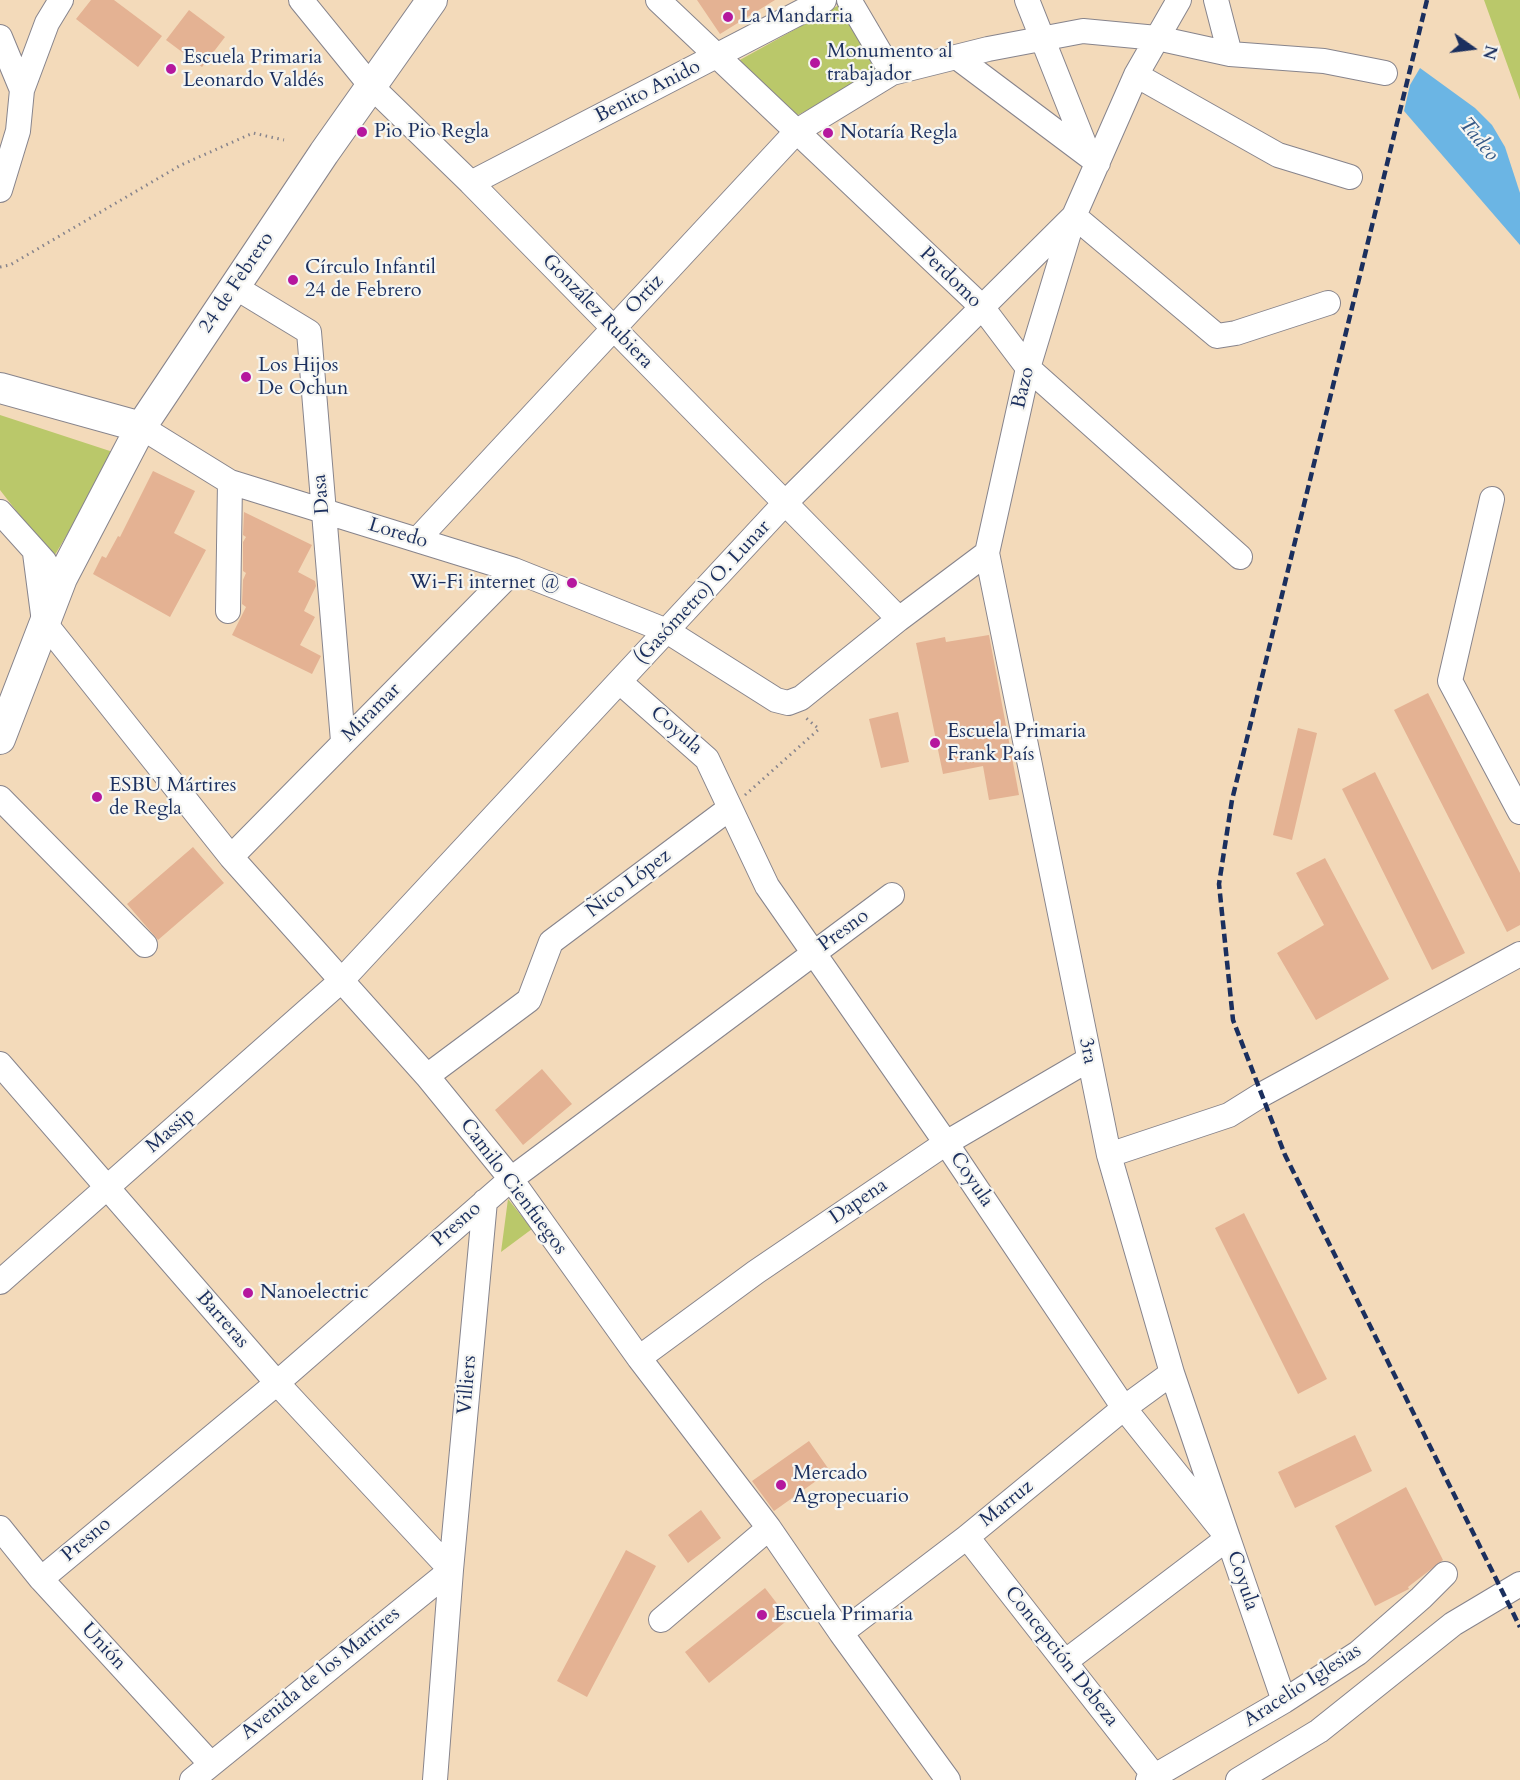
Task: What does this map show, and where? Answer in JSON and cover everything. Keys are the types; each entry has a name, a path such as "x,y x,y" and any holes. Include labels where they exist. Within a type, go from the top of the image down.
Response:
{"main road":[{"name":"24 de Febrero","path":"0,739 62,578 141,427 371,86 432,0"},
{"name":"Loredo","path":"0,388 141,427"}],"street":[{"path":"0,190 18,131 22,90 47,23 61,0"},
{"name":"González Rubiera","path":"301,0 371,86 471,183 899,619"},
{"name":"Perdomo","path":"658,0 982,308 1028,368 1240,556"},
{"name":"Benito Anido","path":"471,183 824,0"},
{"path":"849,0 892,74"},
{"path":"1027,0 1093,160"},
{"name":"Bazo","path":"987,553 1028,368 1093,160 1136,75 1179,0"},
{"path":"1216,0 1230,54"},
{"name":"Ortiz","path":"417,540 797,131 892,74 1043,38 1083,31 1157,38 1230,54 1324,61 1385,73"},
{"path":"0,37 22,90"},
{"path":"958,58 1093,160"},
{"path":"1136,75 1278,155 1350,177"},
{"path":"1074,216 1217,336 1236,333 1328,303"},
{"name":"(Gasómetro) O. Lunar","path":"342,980 785,503 1074,216"},
{"name":"Dasa","path":"235,287 309,332 343,741"},
{"name":"Loredo","path":"141,427 230,482 514,570 667,631 776,700 788,702"},
{"path":"228,611 230,482"},
{"path":"1492,500 1450,681 1520,812"},
{"path":"0,513 35,553 62,578"},
{"path":"35,553 44,622"},
{"path":"788,702 801,698 899,619 987,553"},
{"name":"3ra","path":"987,553 1108,1155 1172,1374 1228,1538"},
{"name":"Miramar","path":"231,857 514,570"},
{"name":"Camilo Cienfuegos","path":"44,622 231,857 427,1077 511,1179 639,1358 769,1528 841,1633 948,1780"},
{"name":"Coyula","path":"621,682 707,759 767,886 946,1143 1124,1408 1228,1538 1284,1701"},
{"path":"0,798 145,945"},
{"name":"Ñico López","path":"427,1077 529,1000 551,942 730,808"},
{"name":"Presno","path":"40,1579 277,1383 511,1179 892,895"},
{"path":"1108,1155 1229,1116 1261,1095 1520,954"},
{"name":"Massip","path":"0,1282 342,980"},
{"name":"Dapena","path":"639,1358 756,1272 946,1143 1088,1060"},
{"name":"Barreras","path":"0,1064 277,1383 451,1570"},
{"name":"Villiers","path":"435,1780 484,1201"},
{"name":"Marruz","path":"841,1633 967,1537 1124,1408 1172,1374"},
{"name":"Unión","path":"0,1528 40,1579 210,1763"},
{"path":"661,1620 769,1528"},
{"name":"Concepción Debeza","path":"967,1537 1066,1661 1151,1778"},
{"path":"1066,1661 1228,1538"},
{"name":"Avenida de los Martires","path":"192,1780 210,1763 451,1570"},
{"name":"Aracelio Iglesias","path":"1151,1778 1284,1701 1358,1653 1445,1574"},
{"path":"1238,1780 1318,1731 1453,1624 1520,1584"}],"path":[{"path":"0,267 10,265 90,216 192,160 253,133 284,140"},
{"path":"730,808 819,729 788,702"}],"green space":[{"path":"1484,0 1520,0 1520,100"},
{"path":"841,4 879,72 796,116 738,61"},
{"path":"0,415 116,453 53,558 0,490"},
{"path":"508,1199 532,1229 501,1252"}],"water":[{"name":"Tadeo","path":"1420,68 1475,108 1492,125 1505,147 1520,193 1520,245 1404,111 1410,85"}],"building":[{"path":"91,0 114,0 162,36 138,67 76,19"},
{"name":"La Mandarria","path":"697,0 775,0 720,34"},
{"path":"189,10 225,37 202,67 166,40"},
{"path":"153,471 195,491 174,533 206,550 170,617 93,574 102,556 106,558 118,536 120,537"},
{"path":"244,512 312,545 298,572 315,581 316,586 304,611 315,617 300,645 321,656 312,674 232,635 246,607 242,604 243,580 246,573 243,571 243,542 246,537 243,535"},
{"path":"989,635 1019,795 989,800 983,766 943,774 916,643 945,637 946,642"},
{"path":"1428,693 1520,873 1520,925 1507,932 1394,710"},
{"path":"898,712 909,762 881,768 869,719"},
{"path":"1298,728 1317,733 1292,840 1273,835"},
{"path":"1375,772 1465,953 1432,970 1342,789"},
{"path":"193,847 224,883 158,940 127,904"},
{"path":"1325,858 1389,979 1316,1020 1277,953 1324,925 1296,873"},
{"path":"542,1069 572,1104 523,1145 495,1110"},
{"path":"1244,1213 1327,1379 1298,1394 1215,1228"},
{"path":"1355,1435 1372,1471 1295,1508 1278,1472"},
{"path":"809,1441 830,1471 774,1511 752,1481"},
{"path":"1406,1487 1443,1560 1408,1587 1409,1589 1375,1606 1335,1526"},
{"path":"701,1510 721,1538 688,1563 668,1535"},
{"path":"626,1550 656,1566 587,1697 557,1681"},
{"path":"765,1588 789,1619 709,1683 685,1652"}],"railway":[{"path":"1427,0 1232,800 1219,884 1233,1020 1285,1155 1520,1627"}],"place":[{"name":"La Mandarria","path":"728,17"},
{"name":"Monumento al trabajador","path":"815,63"},
{"name":"Escuela Primaria Leonardo Valdés","path":"171,69"},
{"name":"Pio Pio Regla","path":"362,132"},
{"name":"Notaría Regla","path":"828,133"},
{"name":"Círculo Infantil 24 de Febrero","path":"293,280"},
{"name":"Los Hijos De Ochun","path":"246,377"},
{"name":"Wi-Fi internet @","path":"572,583"},
{"name":"Escuela Primaria Frank País","path":"935,743"},
{"name":"ESBU Mártires de Regla","path":"97,797"},
{"name":"Nanoelectric","path":"248,1293"},
{"name":"Mercado Agropecuario","path":"781,1485"},
{"name":"Escuela Primaria","path":"762,1615"}]}
